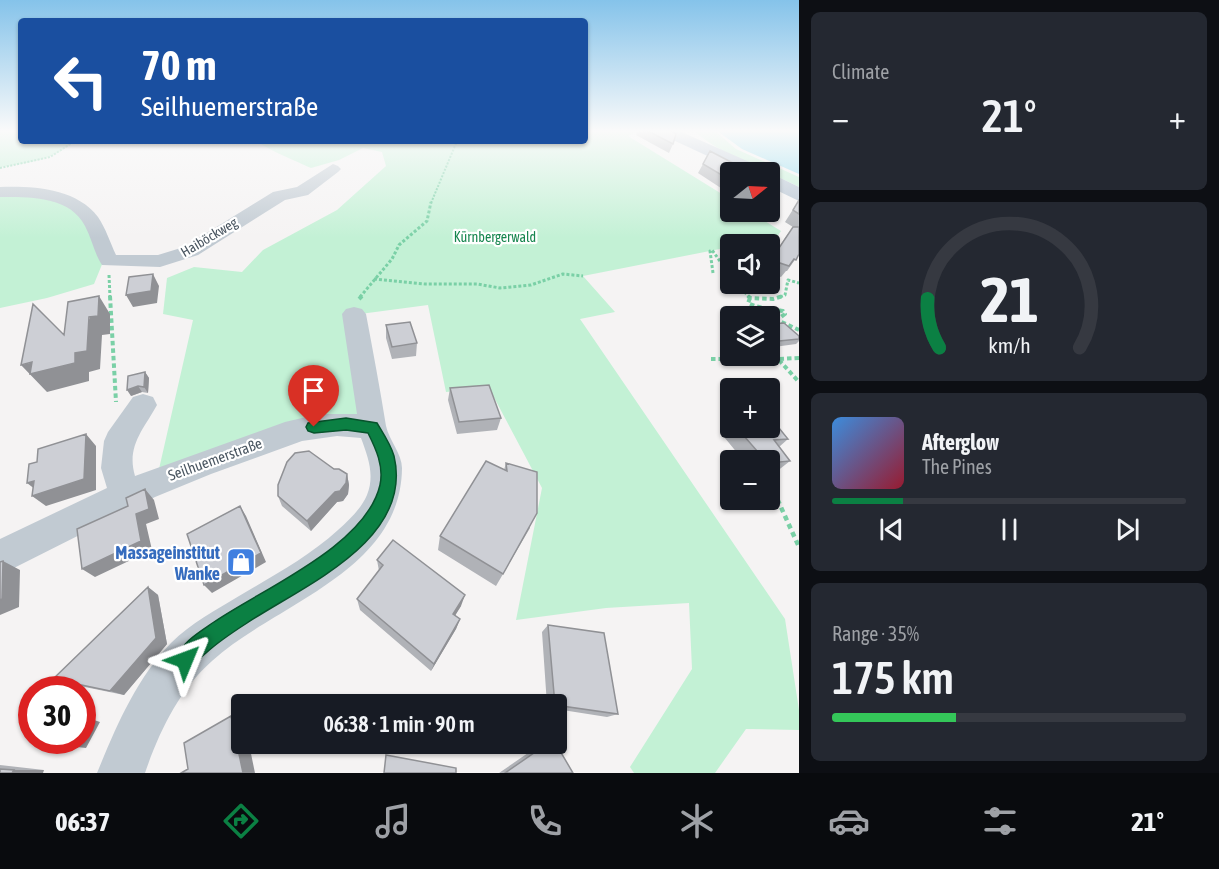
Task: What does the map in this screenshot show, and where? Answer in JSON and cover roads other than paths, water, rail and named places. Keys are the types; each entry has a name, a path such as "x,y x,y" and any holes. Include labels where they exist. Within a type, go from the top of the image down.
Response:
{"main road":[{"path":"780,185 799,195"}],"street":[{"name":"Haiböckweg","path":"0,192 53,196 77,206 91,219 109,265 160,261 191,251 279,195 302,191 333,169"},
{"path":"122,773 133,740 162,687 197,646 241,615 328,563 356,540 379,509 388,485 386,453 372,428 354,314"},
{"path":"125,496 117,468 117,452 123,433 143,405"},
{"name":"Seilhuemerstraße","path":"0,557 166,477 290,432 346,424 372,428"}],"water":[{"path":"781,166 799,166 799,174"}],"place":[{"name":"Massageinstitut Wanke","path":"241,562"}],"park label":[{"name":"Kürnbergerwald","path":"495,237"}]}
